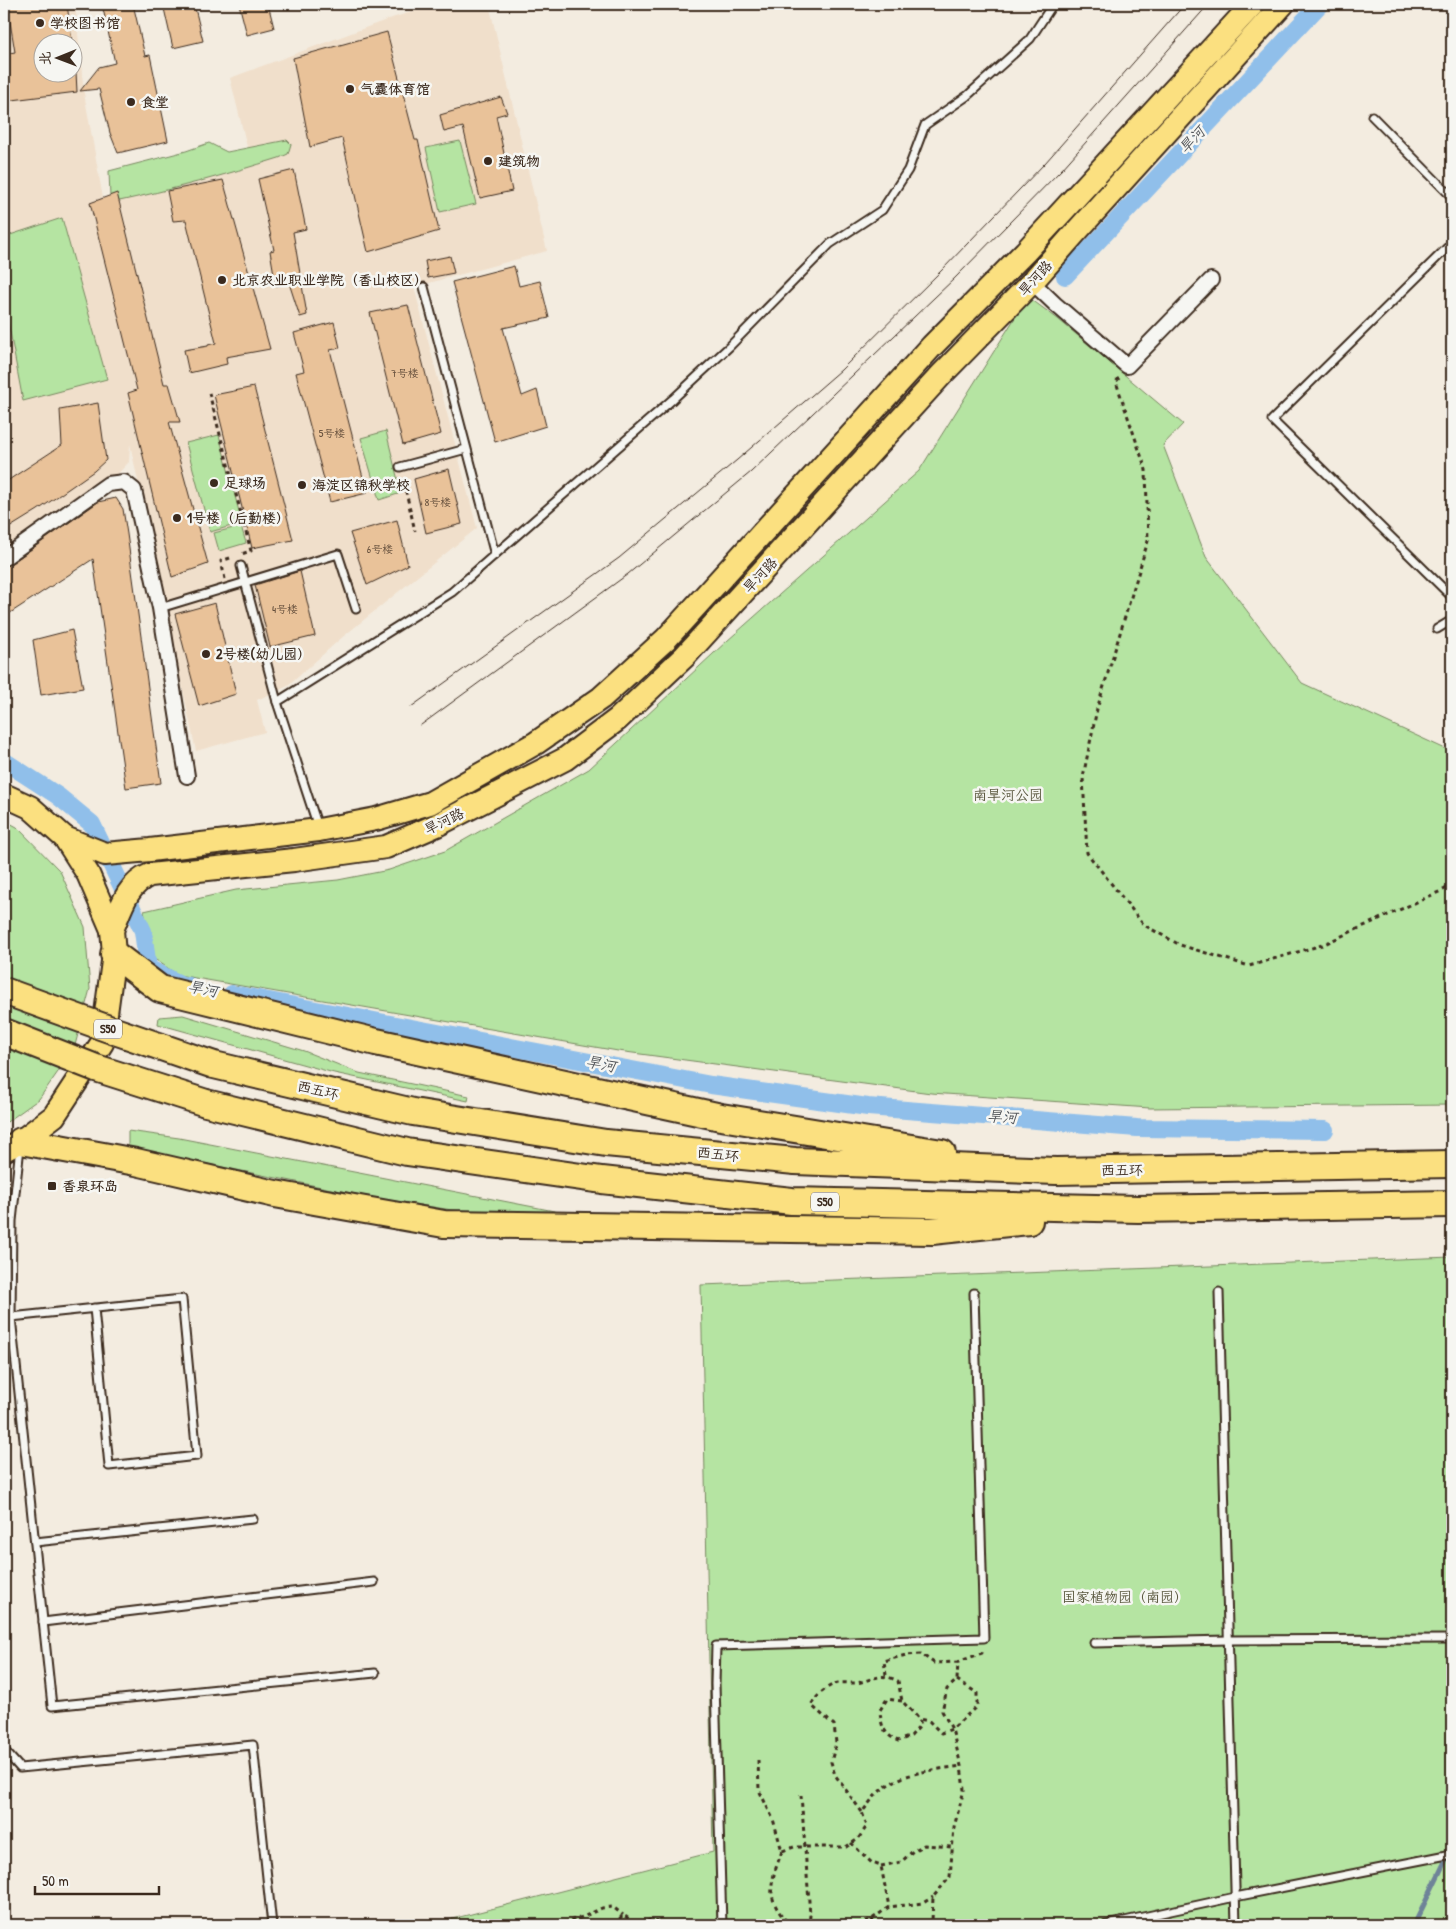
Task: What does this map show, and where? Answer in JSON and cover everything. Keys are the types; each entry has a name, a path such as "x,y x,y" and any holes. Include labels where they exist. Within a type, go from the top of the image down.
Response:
{"highway":[{"path":"113,942 160,989 376,1042 721,1117 1056,1171"},
{"name":"西五环","path":"4,990 214,1065 413,1112 606,1143 795,1161 1056,1171 1452,1164"},
{"name":"S50","path":"4,1032 96,1068 206,1104 407,1152 602,1180 792,1201 1138,1210 1452,1204"},
{"path":"12,1146 136,1162 275,1194 444,1224 932,1231 1138,1210"}],"main road":[{"name":"旱河路","path":"65,838 105,854 319,830 376,819 430,803 536,743 601,698 666,639 932,346 1025,252 1253,4"},
{"name":"旱河路","path":"113,942 127,893 144,877 294,860 386,847 437,825 565,759 618,719 686,656 942,374 1033,282 1082,225 1283,4"},
{"path":"4,795 30,808 65,838 88,874 113,942 102,1043 54,1116 12,1146"}],"street":[{"path":"1033,282 1055,304 1127,366 1211,280"},
{"path":"4,558 108,484 124,482 134,490 160,608 187,776"}],"lane":[{"path":"277,702 452,592 716,359 830,244 882,210 908,170 925,125 967,96 1030,38 1053,4"},
{"path":"1372,116 1452,197"},
{"path":"1452,243 1272,420 1452,597"},
{"path":"424,287 495,556"},
{"path":"400,467 466,449"},
{"path":"160,608 338,554 356,609"},
{"path":"241,566 277,702 319,830"},
{"path":"1437,629 1452,620"},
{"path":"12,1146 11,1317 52,1706 375,1673"},
{"path":"4,1290 11,1317"},
{"path":"1219,1292 1236,1925"},
{"path":"722,1925 715,1684 716,1646 984,1638 974,1293"},
{"path":"11,1317 94,1308 182,1299 198,1456 110,1466 94,1308"},
{"path":"35,1542 253,1519"},
{"path":"43,1622 374,1582"},
{"path":"1094,1643 1228,1640 1452,1639"},
{"path":"4,1750 20,1768 253,1745 272,1925"},
{"path":"1106,1925 1235,1896 1452,1854"}],"path":[{"path":"1127,366 1116,382 1146,470 1148,541 1097,709 1083,777 1087,854 1144,925 1180,945 1249,966 1322,945 1452,886"},
{"path":"209,393 251,551 238,556"},
{"path":"404,483 415,531"},
{"path":"886,1675 884,1661 906,1655 921,1654 934,1663 958,1662 982,1653 984,1638"},
{"path":"858,1925 872,1919 889,1907 923,1903 933,1897 950,1877 954,1827 964,1790 961,1766 952,1728 942,1710 947,1689 957,1680 958,1662"},
{"path":"782,1851 794,1847 846,1847 858,1839 866,1826 862,1812 835,1775 831,1762 836,1743 834,1725 811,1705 822,1691 837,1683 860,1682 886,1675 898,1681 902,1701 919,1719 921,1726 911,1736 898,1741 889,1737 881,1726 880,1710 888,1699 902,1701"},
{"path":"919,1719 929,1721 941,1733 952,1728 977,1706 978,1693 957,1680"},
{"path":"758,1760 759,1790 773,1819 782,1851 774,1872 771,1893 777,1912 790,1925"},
{"path":"862,1812 880,1791 897,1780 935,1770 961,1766"},
{"path":"801,1795 810,1915 809,1925"},
{"path":"851,1843 872,1863 881,1866 901,1862 913,1851 924,1845 952,1847"},
{"path":"881,1866 889,1907"},
{"path":"928,1925 932,1922 933,1897"},
{"path":"555,1925 583,1917 602,1908 613,1906 623,1916 636,1924 650,1920 662,1923 662,1925"},
{"path":"614,1925 623,1916"},
{"path":"872,1919 874,1925"}],"shaded area":[{"name":"北京农业职业学院（香山校区）","path":"4,4 75,4 78,32 32,32 32,82 82,82 82,73 103,198 251,163 230,78 389,19 436,4 489,4 547,251 414,287 477,528 339,640 288,686 257,700 265,732 196,751 130,444 129,462 108,484 4,558"}],"green space":[{"path":"287,140 291,144 288,154 279,158 198,182 115,202 110,197 109,171 186,151 209,143 227,152"},
{"path":"460,141 476,204 440,212 426,148"},
{"path":"62,218 107,379 23,401 4,300 4,237"},
{"name":"南旱河公园","path":"1028,297 1058,319 1183,424 1163,445 1206,557 1302,683 1452,752 1452,1105 1150,1108 931,1093 618,1051 178,975 153,958 144,911 236,890 338,880 389,870 445,851 589,769 727,641 919,471"},
{"path":"386,431 401,493 379,500 361,438"},
{"name":"足球场","path":"219,435 242,523 210,532 186,443"},
{"path":"241,526 246,543 219,551 214,533"},
{"path":"4,820 17,827 60,871 85,927 90,989 74,1049 39,1099 4,1124"},
{"path":"183,1015 304,1051 359,1073 469,1096 468,1101 334,1073 158,1024 159,1017"},
{"path":"128,1131 179,1138 580,1216 452,1210 376,1198 128,1148"},
{"name":"国家植物园（南园）","path":"1452,1257 1452,1925 448,1925 452,1919 713,1852 701,1285"}],"building":[{"path":"7,4 67,4 71,32 32,32 32,82 76,82 77,92 4,101 4,54 15,52"},
{"name":"食堂","path":"102,4 133,4 145,56 150,55 168,141 118,153 110,133 99,89 80,91 99,67 115,63"},
{"path":"163,4 194,4 203,41 173,48"},
{"path":"239,4 268,4 274,28 247,35"},
{"path":"387,32 415,140 418,140 439,231 368,252 342,138 310,147 293,58"},
{"name":"建筑物","path":"501,97 507,113 496,116 512,191 480,198 463,127 444,132 440,115"},
{"path":"294,170 306,229 293,232 307,315 300,317 289,283 276,286 270,251 274,250 258,179"},
{"path":"223,180 270,349 226,357 227,364 189,373 184,350 216,343 186,220 173,221 167,191"},
{"path":"117,193 164,384 169,384 180,422 169,422 208,564 172,577 128,393 137,390 90,203"},
{"path":"450,256 454,273 428,278 425,261"},
{"path":"514,266 519,286 540,281 549,318 503,328 522,396 537,390 546,426 495,442 452,282"},
{"path":"408,305 441,434 403,445 370,313"},
{"path":"334,322 340,348 330,350 367,493 330,502 296,373 304,371 294,333"},
{"path":"254,387 293,540 252,548 214,395"},
{"path":"98,403 106,460 94,471 38,510 4,531 4,483 62,445 60,410"},
{"path":"449,469 462,524 426,533 414,479"},
{"path":"116,498 123,509 127,534 161,783 126,788 93,559 4,617 4,567 98,502"},
{"path":"397,520 408,565 367,585 350,533"},
{"path":"300,571 315,636 270,647 255,585"},
{"name":"2号楼(幼儿园）","path":"215,603 236,694 199,706 175,614"},
{"path":"72,630 83,688 41,695 33,640"}],"waterway":[{"name":"旱河","path":"1065,276 1320,4"},
{"name":"旱河","path":"4,761 58,796 92,824 143,931 148,968 182,985 189,986"},
{"name":"旱河","path":"232,994 711,1085 868,1107 1137,1128 1325,1130"},
{"path":"1414,1925 1452,1847"}],"tram line":[{"path":"411,707 619,558 841,370 942,270 1045,163 1185,4"},
{"path":"421,725 628,574 751,472 955,278 1062,169 1209,4"}],"place":[{"name":"学校图书馆","path":"40,23"},
{"name":"气囊体育馆","path":"350,89"},
{"name":"食堂","path":"131,102"},
{"name":"建筑物","path":"488,161"},
{"name":"北京农业职业学院（香山校区）","path":"222,280"},
{"name":"足球场","path":"214,483"},
{"name":"海淀区锦秋学校","path":"302,485"},
{"name":"1号楼（后勤楼）","path":"177,518"},
{"name":"2号楼(幼儿园）","path":"206,654"},
{"name":"香泉环岛","path":"52,1186"}]}
